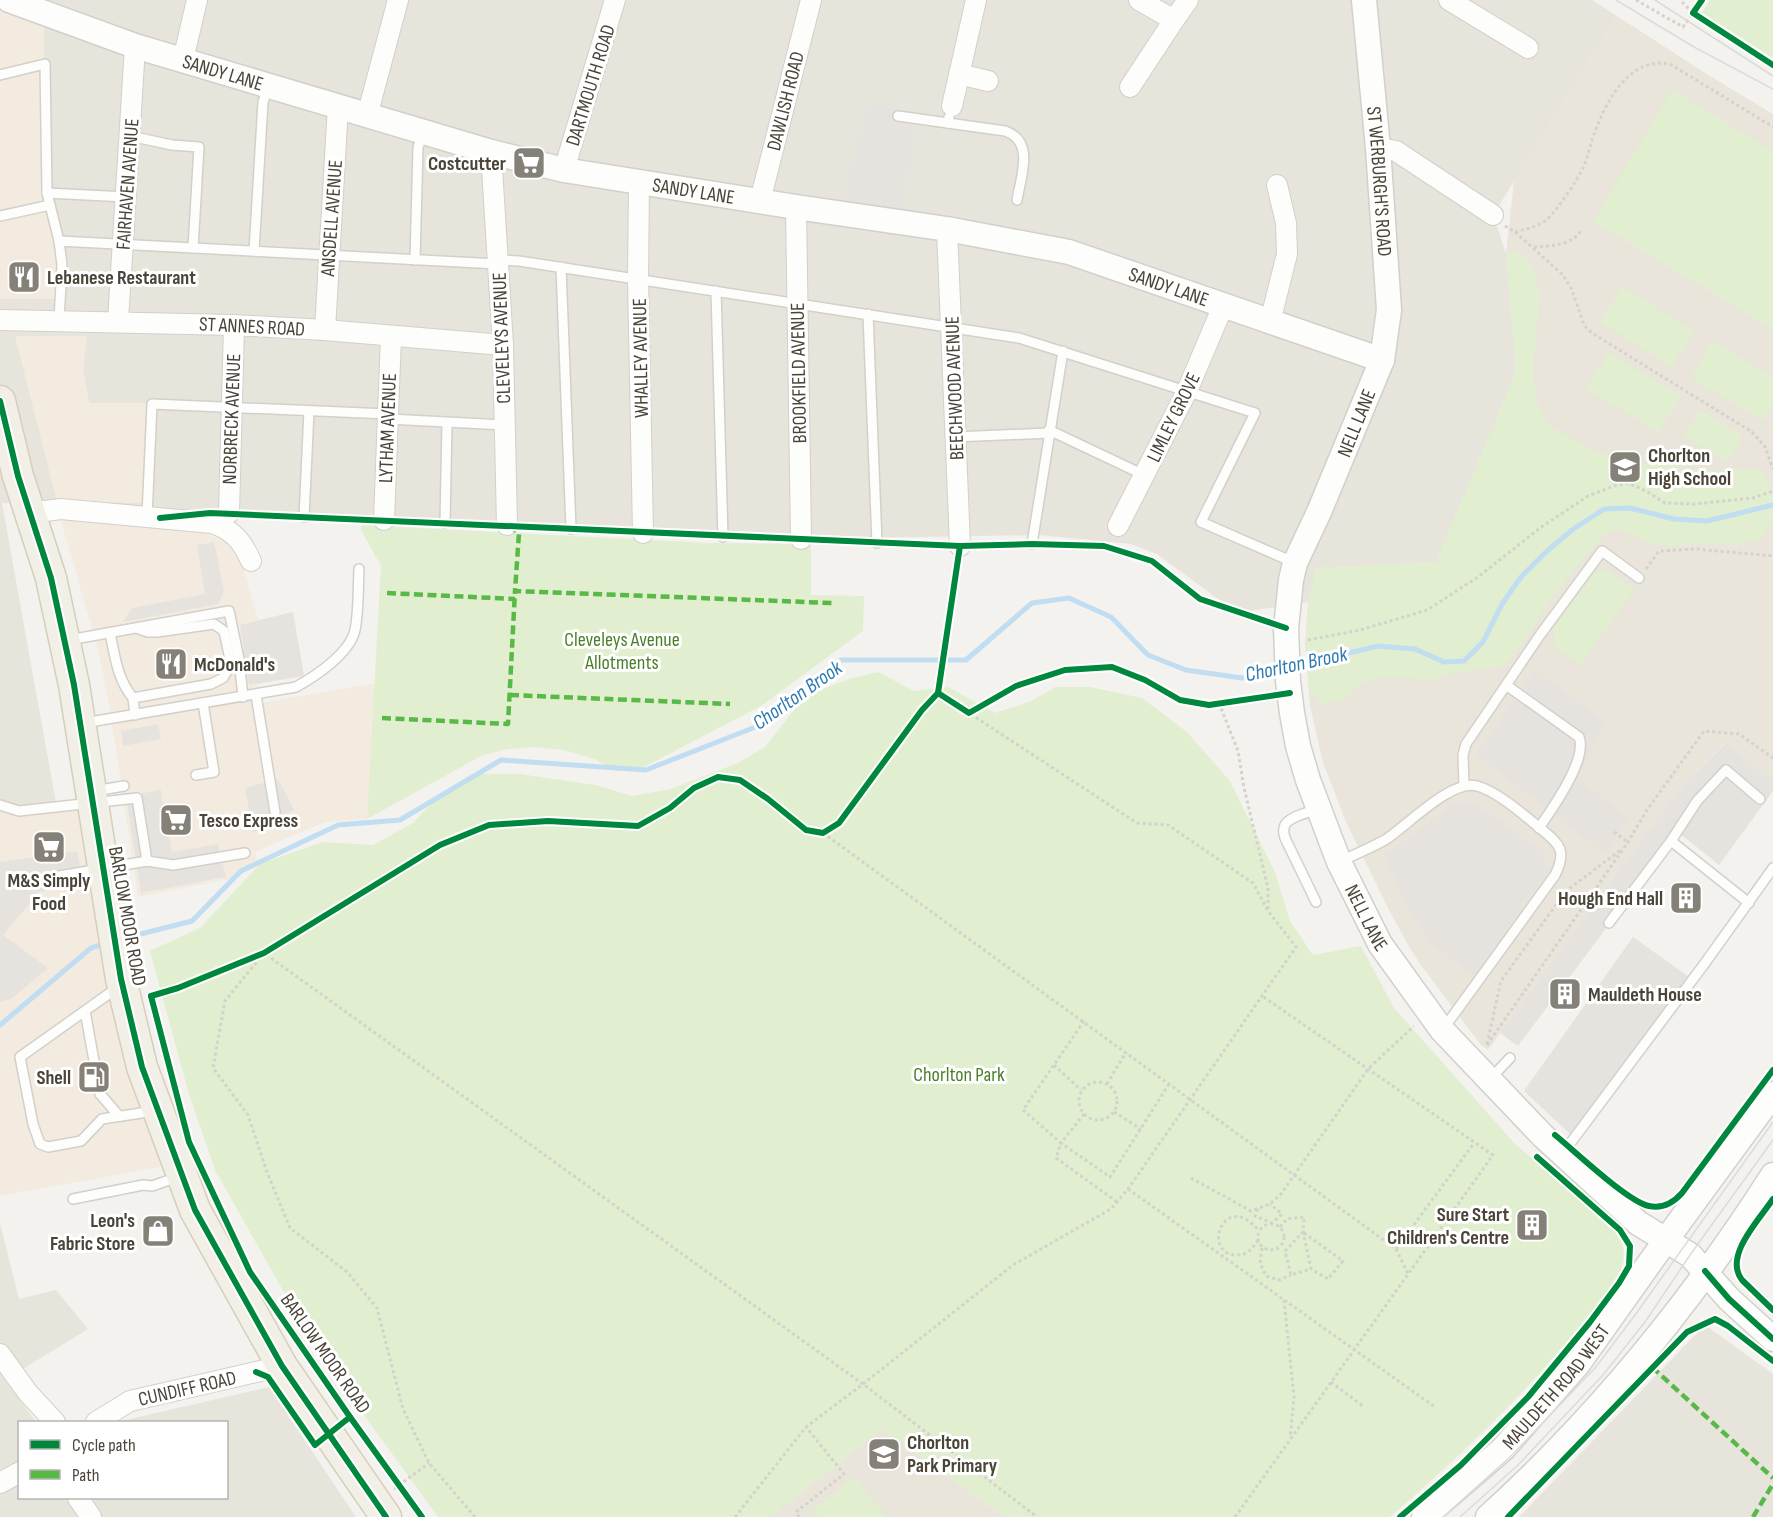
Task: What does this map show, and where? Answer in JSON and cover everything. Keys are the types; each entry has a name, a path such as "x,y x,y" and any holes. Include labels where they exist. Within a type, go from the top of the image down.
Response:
{"main road":[{"name":"BARLOW MOOR ROAD","path":"0,401 9,476 29,513 51,578 66,641 120,977 142,1067 195,1210 282,1366 387,1501"}],"street":[{"name":"SANDY LANE","path":"9,0 135,46 491,152 564,170 948,229 1070,252 1382,360"},
{"path":"183,60 197,0"},
{"path":"367,116 398,0"},
{"name":"DARTMOUTH ROAD","path":"564,170 615,0"},
{"name":"DAWLISH ROAD","path":"760,201 811,0"},
{"path":"950,115 976,0"},
{"path":"1139,0 1174,21"},
{"path":"1130,87 1188,0"},
{"name":"ST WERBURGH'S ROAD","path":"1364,0 1378,148 1389,310 1382,360"},
{"path":"1449,0 1528,48"},
{"name":"FAIRHAVEN AVENUE","path":"118,321 135,46"},
{"path":"959,74 988,81"},
{"name":"ANSDELL AVENUE","path":"325,330 338,106"},
{"path":"1378,148 1396,151 1493,215"},
{"name":"CLEVELEYS AVENUE","path":"491,152 503,345 507,525"},
{"name":"WHALLEY AVENUE","path":"639,182 638,279 643,533"},
{"path":"1270,322 1287,255 1286,223 1277,185"},
{"name":"BROOKFIELD AVENUE","path":"796,207 801,539"},
{"name":"BEECHWOOD AVENUE","path":"948,229 960,546"},
{"name":"LIMLEY GROVE","path":"1118,526 1187,391 1223,306"},
{"name":"ST ANNES ROAD","path":"0,320 234,325 503,345"},
{"name":"NORBRECK AVENUE","path":"229,513 234,325"},
{"name":"LYTHAM AVENUE","path":"384,520 391,336"},
{"name":"NELL LANE","path":"1382,360 1319,512 1295,563 1287,618 1292,713 1298,746 1339,862 1380,944 1435,1021 1479,1054 1488,1081 1620,1208 1638,1223 1690,1255 1729,1299 1773,1339"},
{"path":"29,513 61,509 213,523 223,526 240,539 251,561"},
{"name":"MAULDETH ROAD WEST","path":"1424,1517 1503,1449 1578,1364 1773,1094"},
{"path":"1488,1517 1531,1478 1611,1391 1671,1321 1773,1175"},
{"path":"0,1354 28,1393 53,1421"},
{"name":"CUNDIFF ROAD","path":"98,1421 130,1401 282,1366"},
{"path":"0,1484 18,1473"},
{"path":"79,1499 91,1517"}],"lane":[{"path":"0,75 45,64 47,193 62,265 59,320"},
{"path":"254,251 263,102 269,86"},
{"path":"898,116 950,115 1014,134 1020,139 1024,150 1017,200"},
{"path":"415,260 418,147 423,132"},
{"path":"130,136 172,145 199,147 192,248"},
{"path":"47,193 126,196"},
{"path":"0,216 50,205"},
{"path":"58,241 415,260 519,261 1019,338 1255,413 1201,522 1295,563"},
{"path":"561,267 571,529"},
{"path":"716,291 723,537"},
{"path":"868,314 877,543"},
{"path":"1032,544 1063,351"},
{"path":"147,517 152,404 309,411 447,423 505,425"},
{"path":"304,517 309,411"},
{"path":"445,523 447,423"},
{"path":"956,437 1049,432 1144,476"},
{"path":"1464,785 1462,755 1466,744 1540,634 1602,551 1639,578"},
{"path":"81,724 296,687 317,676 349,644 355,631 359,569"},
{"path":"66,641 229,611 239,659 243,697"},
{"path":"133,698 218,682 231,664 224,631 214,624 157,632 136,628"},
{"path":"110,633 118,670 127,691 133,698 135,715"},
{"path":"1506,685 1579,737 1581,742 1580,754 1566,784 1539,828"},
{"path":"256,695 275,812"},
{"path":"196,775 214,772 203,703"},
{"path":"1609,923 1671,841 1697,801 1726,770 1760,799"},
{"path":"1339,862 1383,841 1445,794 1464,785 1475,785 1486,789 1539,828 1559,846 1562,856 1559,868 1460,1008 1435,1021"},
{"path":"0,805 19,811 92,797 124,786"},
{"path":"92,797 137,798 147,861"},
{"path":"1316,902 1285,838 1284,828 1293,819 1319,809"},
{"path":"1671,841 1749,903"},
{"path":"59,876 147,861 173,865 245,853"},
{"path":"1563,1153 1773,868"},
{"path":"120,977 85,1011 20,1057 33,1124 40,1144 48,1148 81,1141 102,1119 158,1110"},
{"path":"85,1011 100,1094 119,1116"},
{"path":"1488,1081 1510,1058"},
{"path":"73,1199 143,1185 152,1186 183,1176"}],"path":[{"path":"1636,0 1683,27 1698,6"},
{"path":"1680,0 1703,19"},
{"path":"1515,232 1533,228 1547,220 1583,168 1608,101 1626,78 1644,65 1658,62 1670,64 1773,127"},
{"path":"1493,215 1563,275 1572,290 1584,325 1592,333 1752,432 1765,447 1773,469"},
{"path":"1532,247 1554,246 1570,241 1581,231"},
{"path":"1288,661 1360,630 1427,610 1478,578 1540,528 1588,496 1614,486 1628,483 1665,503 1694,504 1753,498 1773,491"},
{"path":"1639,578 1659,551 1696,549 1773,556"},
{"path":"1209,705 1231,702"},
{"path":"1219,703 1238,751 1244,788 1268,888 1268,911"},
{"path":"735,1517 806,1427 1013,1265 1112,1209 1296,947 1268,911 1253,883 1168,825 1137,823 962,708"},
{"path":"969,713 979,708"},
{"path":"1479,1054 1704,731 1739,734 1773,758"},
{"path":"823,832 831,828"},
{"path":"815,831 823,832 1396,1248 1408,1274"},
{"path":"1614,832 1628,842"},
{"path":"1479,1054 1501,981 1566,891 1624,848"},
{"path":"254,958 273,948"},
{"path":"264,953 863,1384 1037,1517"},
{"path":"264,953 225,1000 213,1068 248,1115 267,1172 290,1228 347,1272 377,1308 403,1409 429,1463 475,1517"},
{"path":"1235,1517 1493,1155 1262,996"},
{"path":"1083,1021 1023,1110 1062,1143 1110,1177 1169,1084"},
{"path":"1191,1178 1251,1211 1270,1204 1281,1194 1295,1175 1368,1069 1435,1021"},
{"path":"1107,1084 1126,1052"},
{"path":"1054,1065 1082,1090"},
{"path":"1096,1082 1107,1084 1116,1093 1117,1100 1113,1112 1110,1116 1093,1120 1083,1114 1079,1102 1082,1090 1096,1082"},
{"path":"1113,1112 1140,1129"},
{"path":"1083,1114 1062,1143 1056,1158 1117,1202"},
{"path":"1396,1248 1474,1143"},
{"path":"1128,1189 1435,1407"},
{"path":"1258,1240 1263,1248 1271,1251 1282,1244 1284,1235 1280,1227 1272,1223 1256,1216 1248,1219 1235,1216 1223,1222 1218,1234 1221,1247 1230,1254 1243,1255 1253,1248 1258,1240 1259,1231 1264,1225 1272,1223 1282,1214 1270,1204"},
{"path":"1256,1216 1258,1209"},
{"path":"1280,1227 1287,1219 1304,1217 1303,1232 1311,1269"},
{"path":"1248,1219 1259,1231"},
{"path":"1263,1248 1260,1263 1266,1276 1279,1280 1311,1269 1328,1279 1343,1261 1303,1232"},
{"path":"1291,1275 1285,1251 1303,1232"},
{"path":"1284,1300 1294,1397 1290,1439"},
{"path":"1331,1382 1364,1407"},
{"path":"800,1517 795,1512 844,1474 806,1427"},
{"path":"387,1501 429,1463"},
{"path":"387,1501 392,1475"},
{"path":"387,1501 405,1493"}],"shaded area":[{"path":"0,0 1592,0 1617,16 1493,215 1506,253 1516,372 1436,562 1317,568 1308,602 1250,611 1218,599 1157,554 1131,544 1039,535 801,539 2,503 56,803 16,809 0,804 0,299 55,299 44,194 44,25 0,11","holes":["15,336 86,336 83,370 89,403"]},
{"path":"0,11 44,25 44,194 58,264 56,299 0,299"},
{"name":"Chorlton High School","path":"1617,16 1773,114 1773,782 1725,743 1684,783 1488,1050 1481,1045 1411,950 1346,822 1323,763 1310,705 1305,645 1308,602 1316,568 1436,562 1516,372 1506,253 1514,181"},
{"path":"868,103 919,112 903,212 842,202"},
{"path":"15,336 87,336 83,370 89,403 146,403 145,503 57,502"},
{"path":"59,514 198,529 238,548 258,620 293,612 304,676 257,684 260,703 376,683 367,819 325,822 257,851 255,852 257,859 235,878 138,897 110,710 98,650"},
{"path":"214,542 224,591 218,604 123,622 132,608 205,594 197,545"},
{"path":"293,612 304,676 249,685 240,625"},
{"path":"1535,669 1606,723 1577,778 1630,818 1604,853 1476,755"},
{"path":"158,724 161,739 123,746 121,731"},
{"path":"1726,743 1773,782 1773,791 1719,865 1678,832 1518,1046 1500,1033 1684,783"},
{"path":"278,779 294,810 253,833 245,788"},
{"path":"161,790 172,852 218,844 226,877 141,893 126,796"},
{"path":"78,800 119,1030 161,1167 0,1196 0,804 16,809"},
{"path":"1464,801 1473,803 1546,854 1542,860 1551,867 1474,977 1431,943 1409,909 1384,856 1451,806"},
{"path":"77,851 83,882 39,892 3,935 48,968 11,999 0,1002 0,862"},
{"path":"1633,937 1689,977 1570,1134 1524,1091"},
{"path":"0,1223 19,1299 56,1290 88,1329 5,1380 35,1421 18,1421 18,1499 228,1499 228,1421 127,1421 269,1387 356,1517 0,1517"},
{"path":"1705,1325 1773,1374 1773,1517 1519,1517"},
{"name":"Chorlton Park Primary","path":"882,1429 1005,1517 770,1517"}],"green space":[{"path":"1710,0 1773,0 1773,58 1702,13"},
{"path":"1672,90 1773,151 1773,329 1593,221"},
{"path":"1514,252 1527,259 1533,269 1540,294 1533,369 1537,403 1550,426 1591,450 1633,461 1717,471 1758,469 1766,479 1772,493 1771,524 1766,533 1757,539 1735,544 1667,546 1648,542 1618,529 1604,534 1555,593 1514,656 1502,666 1447,674 1435,680 1384,677 1359,684 1347,698 1324,705 1309,692 1306,645 1307,615 1316,568 1436,562 1516,372 1506,253"},
{"path":"1622,287 1694,331 1672,367 1600,322"},
{"path":"1712,341 1773,378 1773,404 1763,421 1691,378"},
{"path":"1608,353 1681,396 1659,432 1586,389"},
{"path":"1700,410 1743,436 1727,462 1684,436"},
{"name":"Cleveleys Avenue Allotments","path":"361,525 708,543 811,544 811,595 864,596 863,631 761,706 644,767 617,771 594,759 564,750 534,747 508,749 483,755 367,819 381,566 361,530"},
{"path":"1607,569 1635,590 1580,665 1554,646 1553,630 1594,572"},
{"name":"Chorlton Park","path":"878,672 914,691 948,687 995,713 1029,702 1056,687 1090,687 1142,698 1187,732 1230,781 1275,872 1290,921 1313,955 1361,946 1394,1008 1516,1145 1619,1233 1624,1252 1622,1267 1613,1286 1603,1299 1515,1400 1441,1472 1390,1517 1005,1517 882,1429 770,1517 438,1517 364,1415 294,1310 215,1170 188,1091 150,951 200,928 260,864 323,842 373,845 413,823 441,793 472,774 520,774 596,785 632,796 671,789 738,763 765,747 794,710 810,694 849,679"},
{"path":"854,1477 887,1517 817,1517 812,1510"}],"waterway":[{"name":"Chorlton Brook","path":"1295,666 1378,646 1415,649 1444,662 1464,661 1483,642 1502,604 1521,577 1572,530 1604,509 1630,508 1674,519 1707,521 1773,505"},
{"name":"Chorlton Brook","path":"125,938 192,921 241,871 338,825 400,820 501,760 646,770 763,724 841,660 966,660 1032,603 1069,598 1111,617 1148,655 1186,670 1242,678 1280,669"},
{"name":"Chorlton Brook","path":"0,1025 91,948 107,943"}],"tram line":[{"path":"1616,0 1694,47 1773,89"},
{"path":"1655,0 1773,76"},
{"path":"1443,1517 1510,1457 1595,1368 1773,1122"},
{"path":"1460,1517 1518,1465 1603,1375 1645,1322 1773,1140"}],"marked path":[{"path":"509,526 519,533 515,591 832,603"},
{"path":"382,718 508,724 515,591"},
{"path":"387,593 515,599"},
{"path":"510,695 730,704"},
{"path":"1652,1367 1773,1478"},
{"path":"1753,1517 1773,1484"}],"cycle path":[{"path":"1702,0 1693,13 1773,65"},
{"path":"0,401 18,476 51,578 74,685 121,979 142,1067 195,1210 282,1366 386,1517"},
{"path":"160,518 210,513 960,546 1032,544 1104,546 1152,561 1200,599 1286,628"},
{"path":"151,996 178,988 264,953 440,845 489,825 548,821 638,826 670,808 694,788 718,777 740,780 806,830 823,833 839,823 922,710 938,693 960,546"},
{"path":"938,693 969,713 1016,686 1065,670 1112,667 1145,680 1180,700 1209,705 1290,693"},
{"path":"151,996 189,1142 250,1272 422,1517"},
{"path":"1555,1135 1628,1195 1649,1206 1663,1206 1682,1193 1773,1070"},
{"path":"1400,1517 1461,1465 1528,1397 1590,1322 1629,1266 1630,1246 1620,1230 1537,1157"},
{"path":"1773,1199 1752,1227 1740,1249 1737,1260 1737,1270 1742,1280 1773,1310"},
{"path":"1705,1271 1729,1299 1773,1339"},
{"path":"1508,1517 1687,1332 1715,1319 1728,1326 1773,1361"},
{"path":"256,1372 268,1377 315,1445 350,1417"}],"place":[{"name":"Costcutter","path":"529,163"},
{"name":"Lebanese Restaurant","path":"24,277"},
{"name":"Chorlton High School","path":"1625,467"},
{"name":"McDonald's","path":"171,664"},
{"name":"Tesco Express","path":"176,820"},
{"name":"M&S Simply Food","path":"49,847"},
{"name":"Hough End Hall","path":"1686,898"},
{"name":"Mauldeth House","path":"1565,994"},
{"name":"Shell","path":"94,1077"},
{"name":"Sure Start Children's Centre","path":"1532,1225"},
{"name":"Leon's Fabric Store","path":"158,1231"},
{"name":"Chorlton Park Primary","path":"884,1454"}]}
